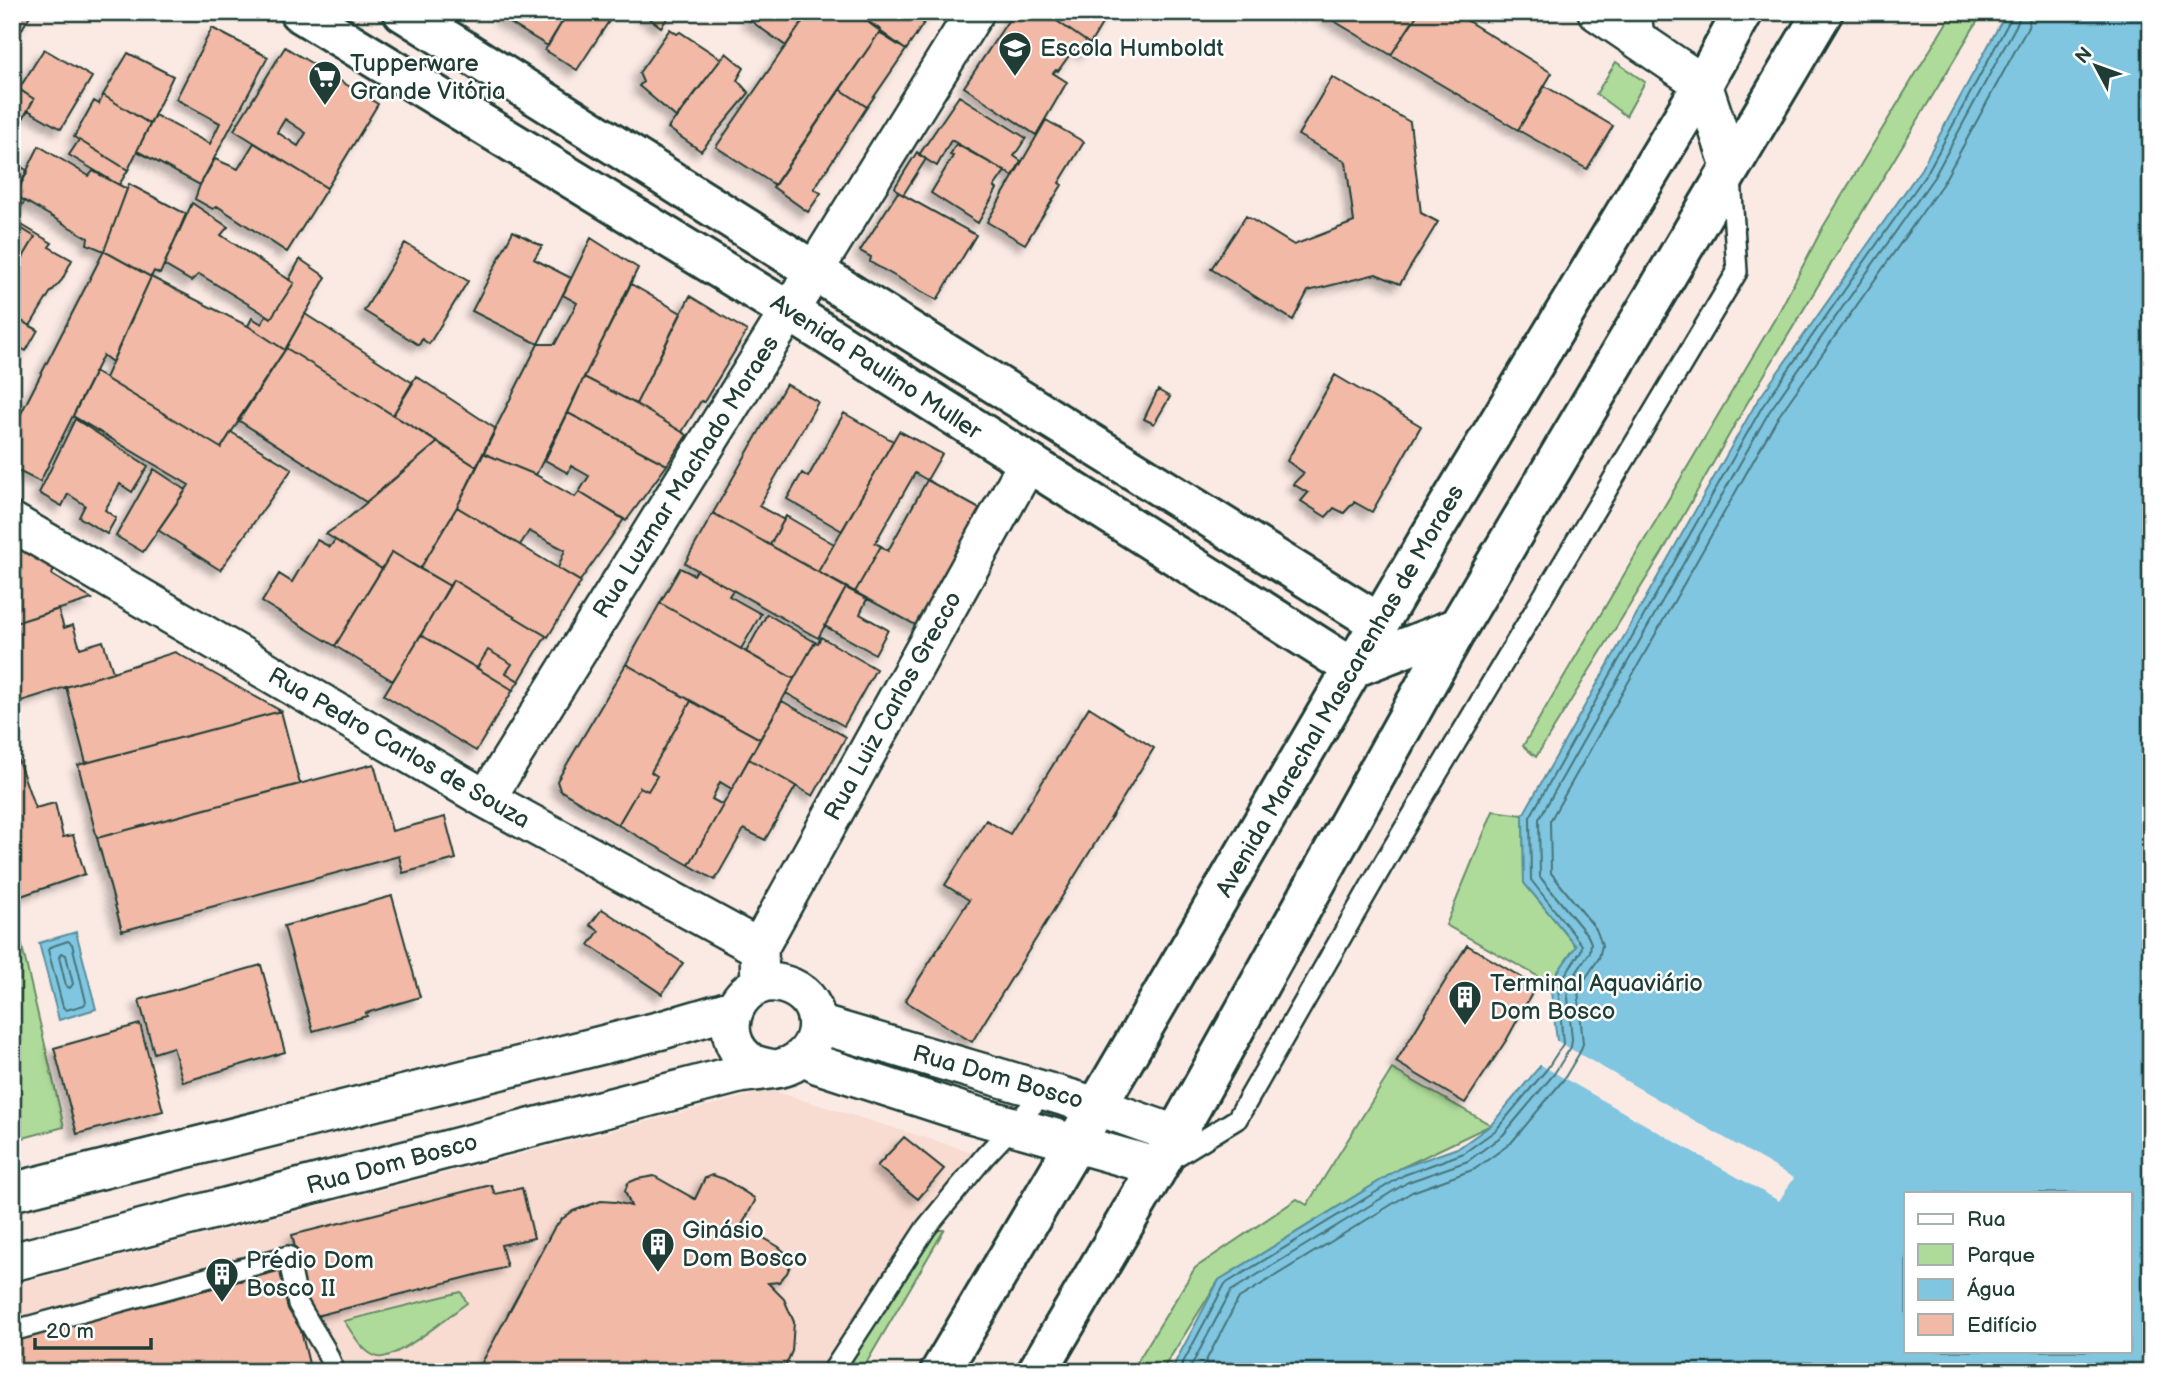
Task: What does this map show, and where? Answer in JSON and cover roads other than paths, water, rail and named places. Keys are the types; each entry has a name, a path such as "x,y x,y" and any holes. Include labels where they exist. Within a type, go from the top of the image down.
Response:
{"main road":[{"name":"Avenida Paulino Muller","path":"299,12 789,311 1353,668"},
{"name":"Avenida Paulino Muller","path":"403,12 1379,623"},
{"name":"Avenida Marechal Mascarenhas de Moraes","path":"940,1372 1379,623 1703,85 1743,12"},
{"path":"1037,1372 1158,1167 1458,627 1823,12"},
{"path":"1353,668 1458,627"}],"street":[{"name":"Rua Luzmar Machado Moraes","path":"486,799 975,12"},
{"path":"1597,12 1643,29 1703,85 1730,166"},
{"name":"Rua Luiz Carlos Grecco","path":"759,948 1027,464"},
{"name":"Rua Pedro Carlos de Souza","path":"12,522 486,799 759,948"},
{"path":"12,1192 649,1034 746,997 781,983 800,991 813,1007 818,1024 812,1044 788,1063 753,1063 738,1050 731,1030 746,997 759,948"},
{"name":"Rua Dom Bosco","path":"818,1024 1096,1106 1175,1134"},
{"name":"Rua Dom Bosco","path":"12,1262 788,1063 819,1065 1014,1126 1158,1167"}],"lane":[{"path":"1158,1167 1237,1119 1385,861 1737,272 1730,166"},
{"path":"832,1372 926,1228 985,1156 1046,1091"},
{"path":"12,1331 288,1256 298,1304 325,1349 335,1372"}],"water":[{"path":"2151,12 2151,1372 1170,1372 1219,1280 1401,1168 1460,1147 1491,1125 1541,1065 1557,1041 1550,983 1576,946 1524,883 1523,815 1756,403 1921,169 2006,13"},
{"path":"76,932 96,1009 59,1020 39,943"}],"place":[{"name":"Escola Humboldt","path":"1015,78"},
{"name":"Tupperware Grande Vitória","path":"325,107"},
{"name":"Terminal Aquaviário Dom Bosco","path":"1465,1027"},
{"name":"Ginásio Dom Bosco","path":"658,1274"},
{"name":"Prédio Dom Bosco II","path":"222,1304"}]}
